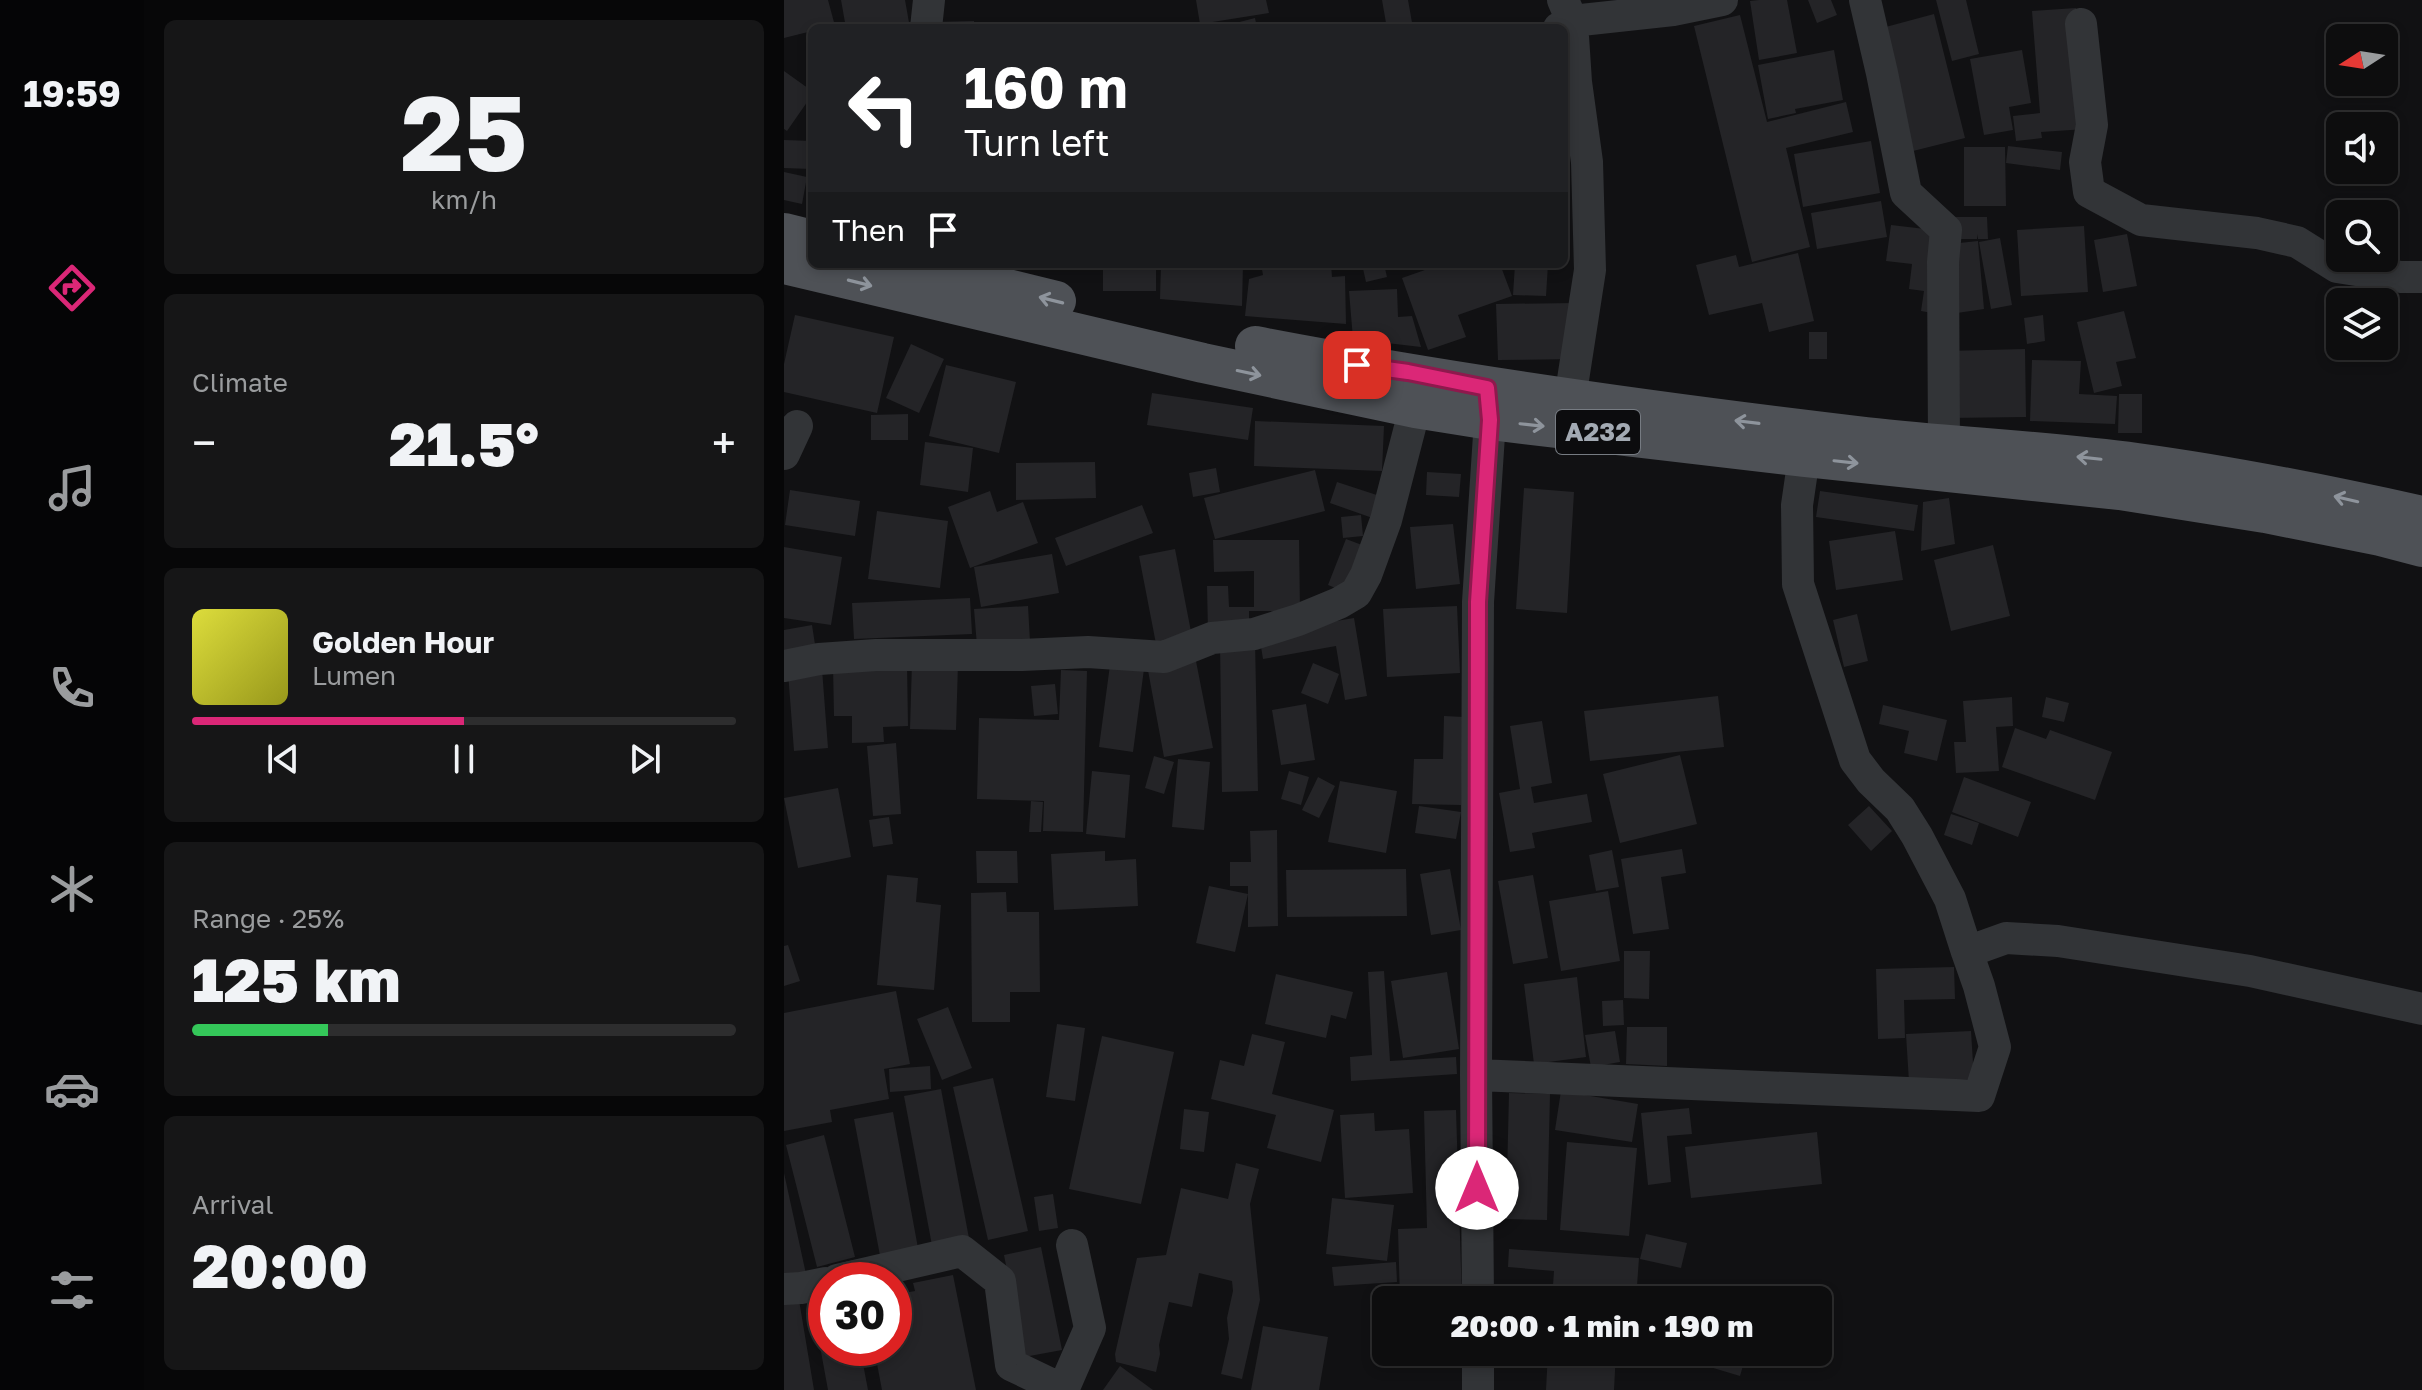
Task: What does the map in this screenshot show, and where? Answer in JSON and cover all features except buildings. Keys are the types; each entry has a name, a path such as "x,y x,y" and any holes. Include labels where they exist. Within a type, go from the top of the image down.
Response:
{"main road":[{"path":"784,233 808,239"},
{"name":"A232","path":"784,264 1203,363 1415,408 1570,399 1868,437 2149,465 2335,497 2422,516"},
{"name":"A232","path":"960,269 1177,331 1488,404 1804,457 2120,490 2265,513 2422,547"}],"street":[{"path":"926,24 929,0"},
{"path":"1564,16 1673,10 1722,0"},
{"path":"1865,0 1906,193 1946,230 1943,262 1944,444"},
{"path":"2081,24 2092,125 2085,162 2089,192 2141,220 2257,233 2297,242 2337,267 2401,277 2422,277"},
{"path":"1568,38 1587,162 1590,270 1570,399"},
{"path":"1478,1286 1478,602 1488,404"},
{"path":"784,666 819,659 876,655 1088,652 1164,657 1212,638 1254,634 1339,603 1356,593 1366,575 1386,520 1415,408"},
{"path":"1476,1075 1979,1096 1995,1047 1979,986 1950,899 1900,809 1871,781 1855,760 1798,584 1797,505 1804,457"},
{"path":"1967,952 2006,938 2058,941 2250,971 2422,1009"},
{"path":"912,1263 962,1251 1000,1281 1011,1365 1063,1390 1090,1328 1072,1245"},
{"path":"784,1289 808,1287"},
{"path":"1478,1366 1478,1390"}],"route":[{"path":"1357,365 1487,388 1490,420 1478,602 1477,1188"}]}
